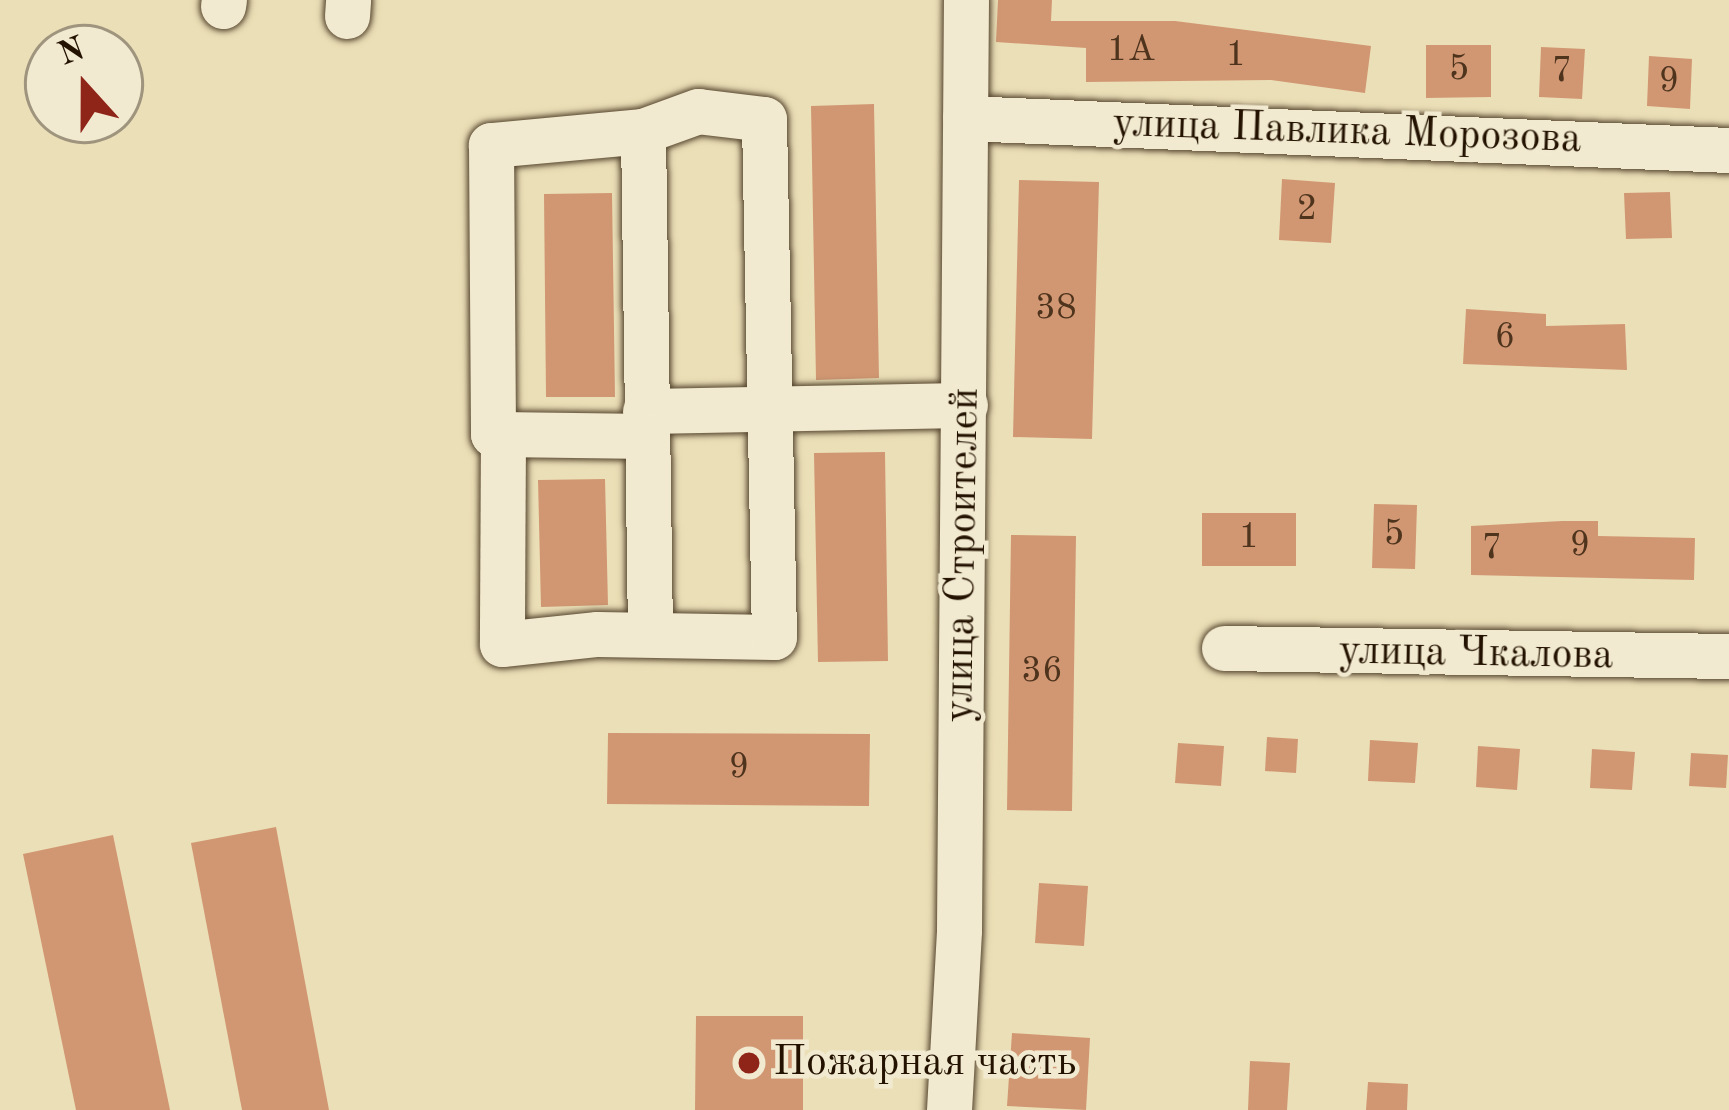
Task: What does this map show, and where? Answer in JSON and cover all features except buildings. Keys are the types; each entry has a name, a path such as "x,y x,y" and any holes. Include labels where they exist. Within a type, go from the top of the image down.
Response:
{"street":[{"name":"улица Строителей","path":"949,1110 964,404 966,0"},
{"path":"503,434 502,644 650,633 774,637 776,410 764,118 698,111 643,131 491,145 494,434 776,410 964,404"},
{"name":"улица Павлика Морозова","path":"965,118 1729,150"},
{"path":"643,131 650,633"},
{"name":"улица Чкалова","path":"1224,648 1729,656"}],"place":[{"name":"Пожарная часть","path":"749,1063"}]}
